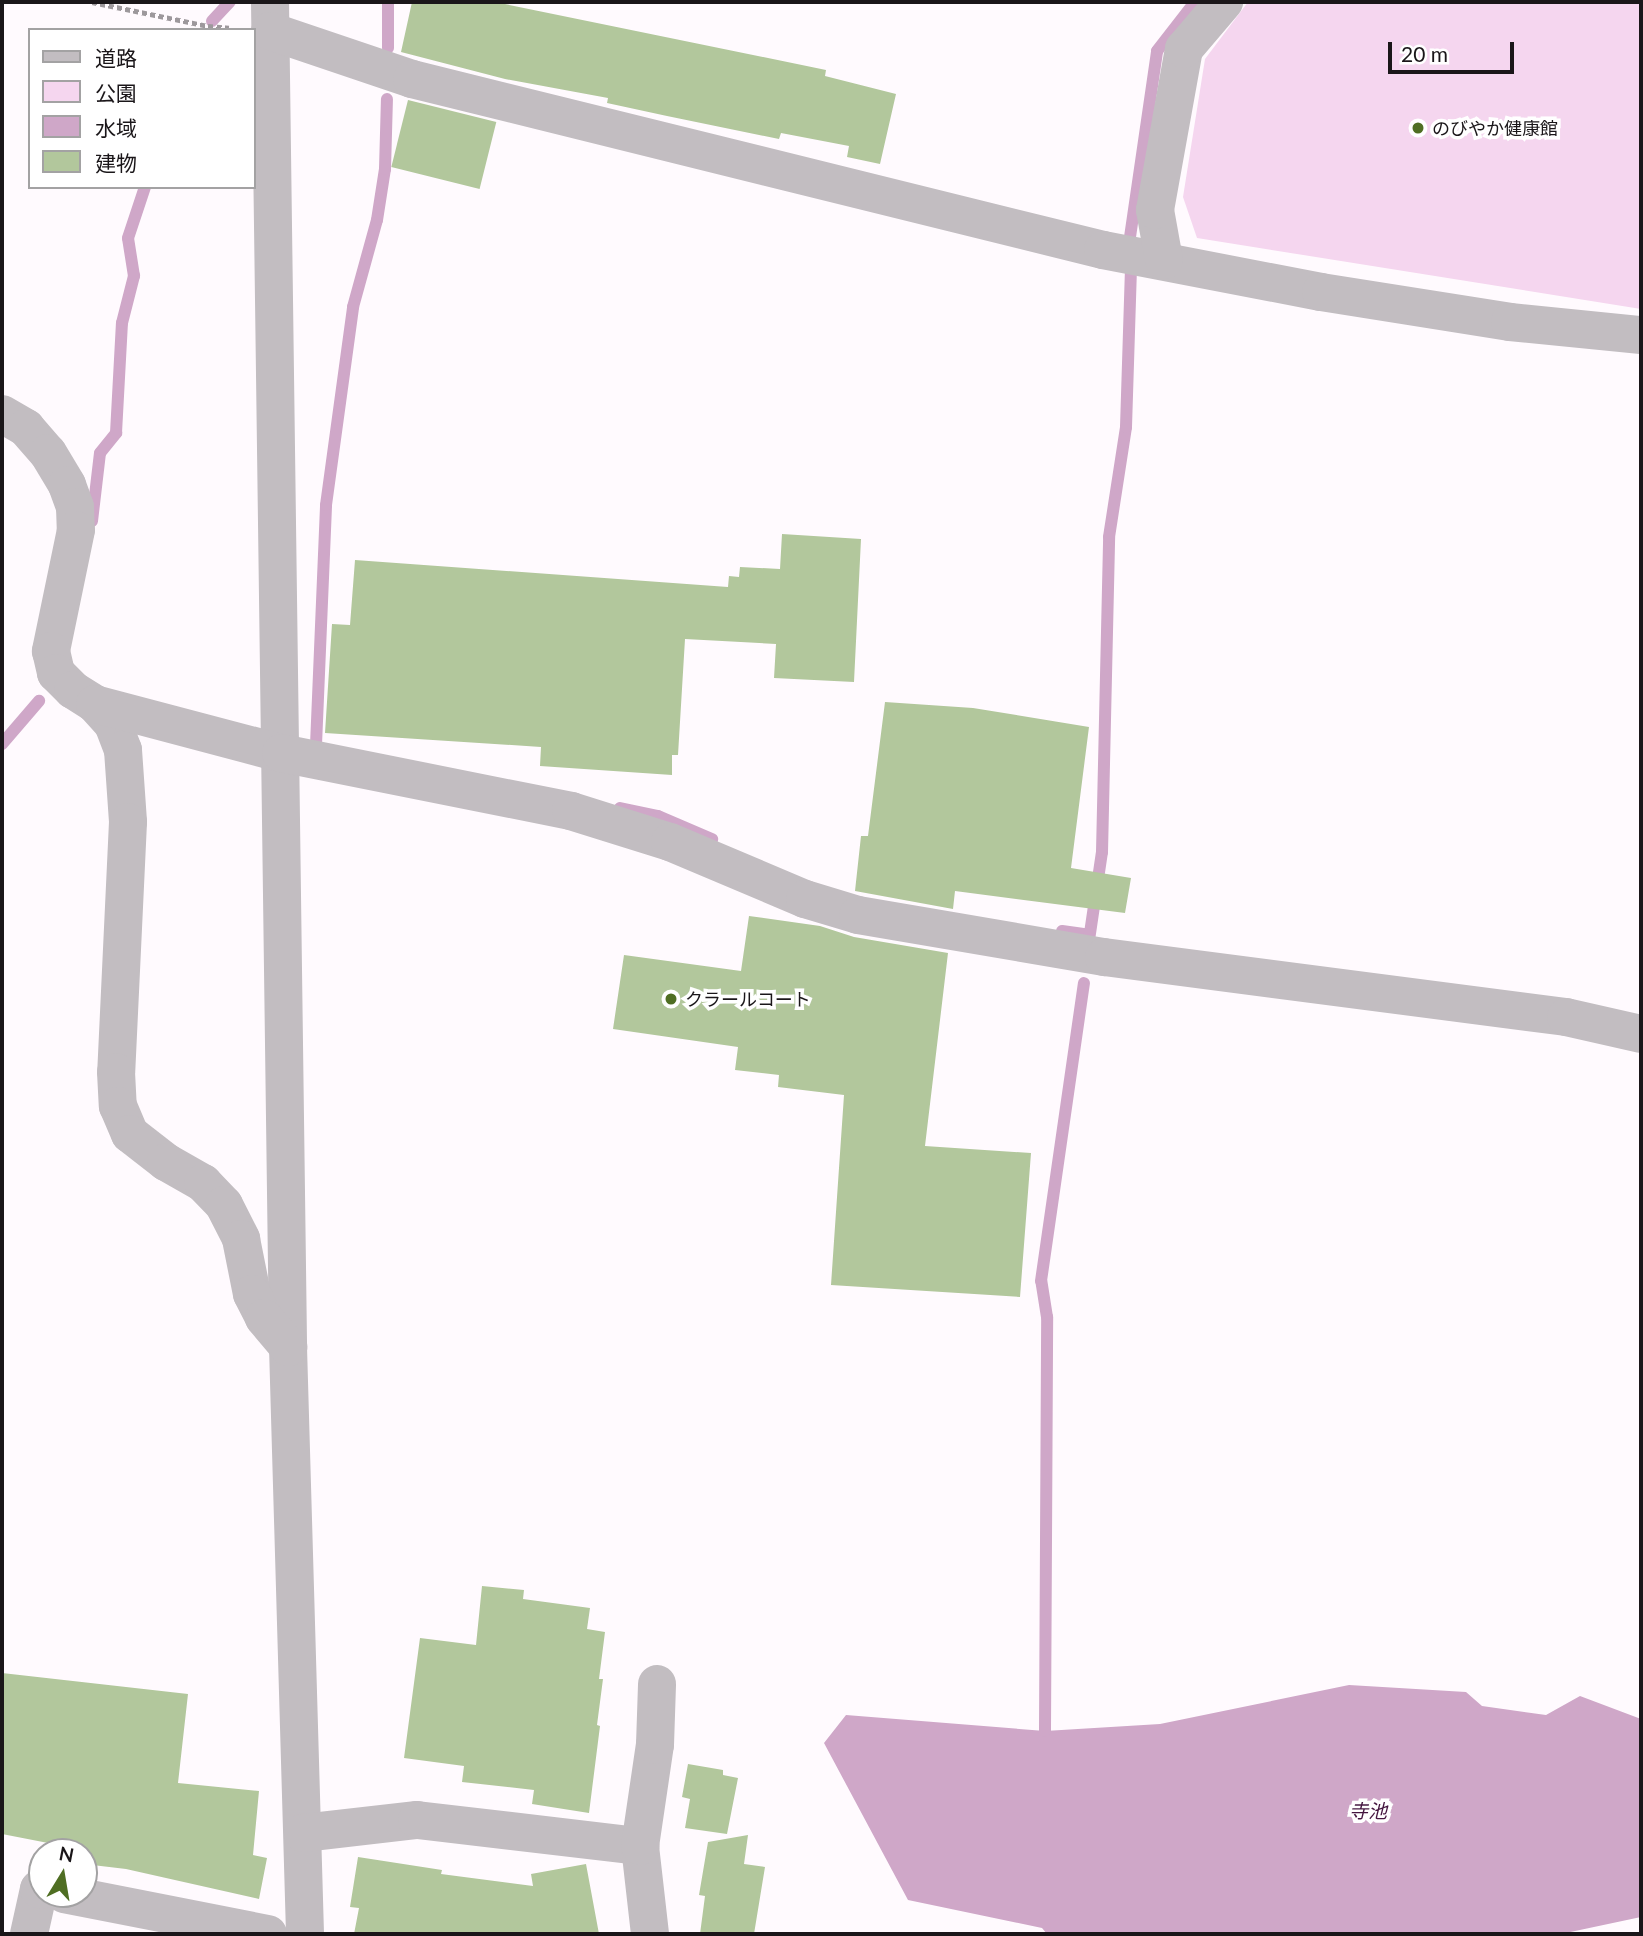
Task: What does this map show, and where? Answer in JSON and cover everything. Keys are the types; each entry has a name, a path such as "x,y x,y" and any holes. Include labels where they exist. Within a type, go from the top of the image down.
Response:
{"street":[{"path":"1164,260 1155,210 1184,49 1224,2"},
{"path":"305,1934 288,1348 270,16 412,79 1103,250 1321,292 1510,322 1641,335"},
{"path":"2,414 26,428 48,453 67,485 75,506 76,530 51,651 56,673 73,690 96,704 281,753 572,811 670,842 794,895 858,915 1104,957 1566,1017 1641,1034"},
{"path":"96,704 113,724 124,750 128,822 116,1072 118,1106 130,1134 166,1162 203,1183 224,1205 241,1239 252,1294 264,1318 288,1348"},
{"path":"650,1934 640,1846 655,1745 657,1684"},
{"path":"303,1833 416,1820 640,1846"},
{"path":"98,1903 185,1926 268,1934"},
{"path":"29,1934 35,1908"}],"path":[{"path":"92,2 208,26 270,16"}],"green space":[{"name":"のびやか健康館","path":"1248,2 1641,2 1641,309 1197,238 1183,197 1205,59"}],"water":[{"name":"寺池","path":"1349,1685 1466,1692 1482,1706 1546,1715 1580,1696 1641,1719 1641,1917 1561,1934 1047,1934 1042,1928 908,1900 824,1743 846,1715 1045,1731 1160,1724"}],"building":[{"path":"412,2 495,2 826,70 825,76 896,94 880,164 847,157 849,146 781,133 779,139 667,116 607,103 608,98 505,79 401,52"},
{"path":"408,100 496,122 480,189 391,167"},
{"path":"782,534 861,539 854,682 774,678 776,644 685,639 678,755 672,755 672,775 540,766 541,747 325,733 332,624 350,625 355,560 728,587 729,576 739,577 740,567 780,569"},
{"path":"885,702 973,708 1089,727 1071,868 1131,878 1125,913 955,891 953,909 855,891 861,836 868,836"},
{"path":"749,916 820,926 854,937 948,953 925,1146 1031,1153 1020,1297 831,1285 844,1095 778,1087 779,1075 735,1070 738,1047 613,1029 624,955 741,971"},
{"path":"482,1586 524,1590 523,1599 590,1608 587,1629 605,1632 599,1679 603,1679 597,1725 600,1726 589,1813 532,1804 534,1790 462,1782 464,1766 404,1758 420,1638 476,1645"},
{"path":"2,1673 188,1694 178,1783 259,1791 253,1855 267,1858 259,1899 126,1869 98,1866 98,1838 28,1839 2,1834"},
{"path":"688,1764 723,1770 723,1775 738,1778 727,1834 685,1828 690,1799 682,1797"},
{"path":"748,1835 744,1864 765,1867 754,1934 700,1934 705,1896 699,1895 708,1842"},
{"path":"358,1857 442,1870 441,1874 533,1886 531,1874 586,1864 599,1934 354,1934 359,1908 350,1907"}],"waterway":[{"path":"212,21 230,2"},
{"path":"388,2 388,48"},
{"path":"1130,237 1157,51 1195,2"},
{"path":"316,745 326,505 353,307 377,220 385,169 387,99"},
{"path":"92,521 100,453 116,433 122,323 134,276 128,238 144,189"},
{"path":"1089,940 1102,852 1109,537 1126,427 1131,270"},
{"path":"2,744 39,701"},
{"path":"620,808 658,816 712,839"},
{"path":"1062,931 1089,935"},
{"path":"1045,1731 1047,1317 1041,1281 1084,983"}],"place":[{"name":"のびやか健康館","path":"1418,128"},
{"name":"クラールコート","path":"671,999"}]}
